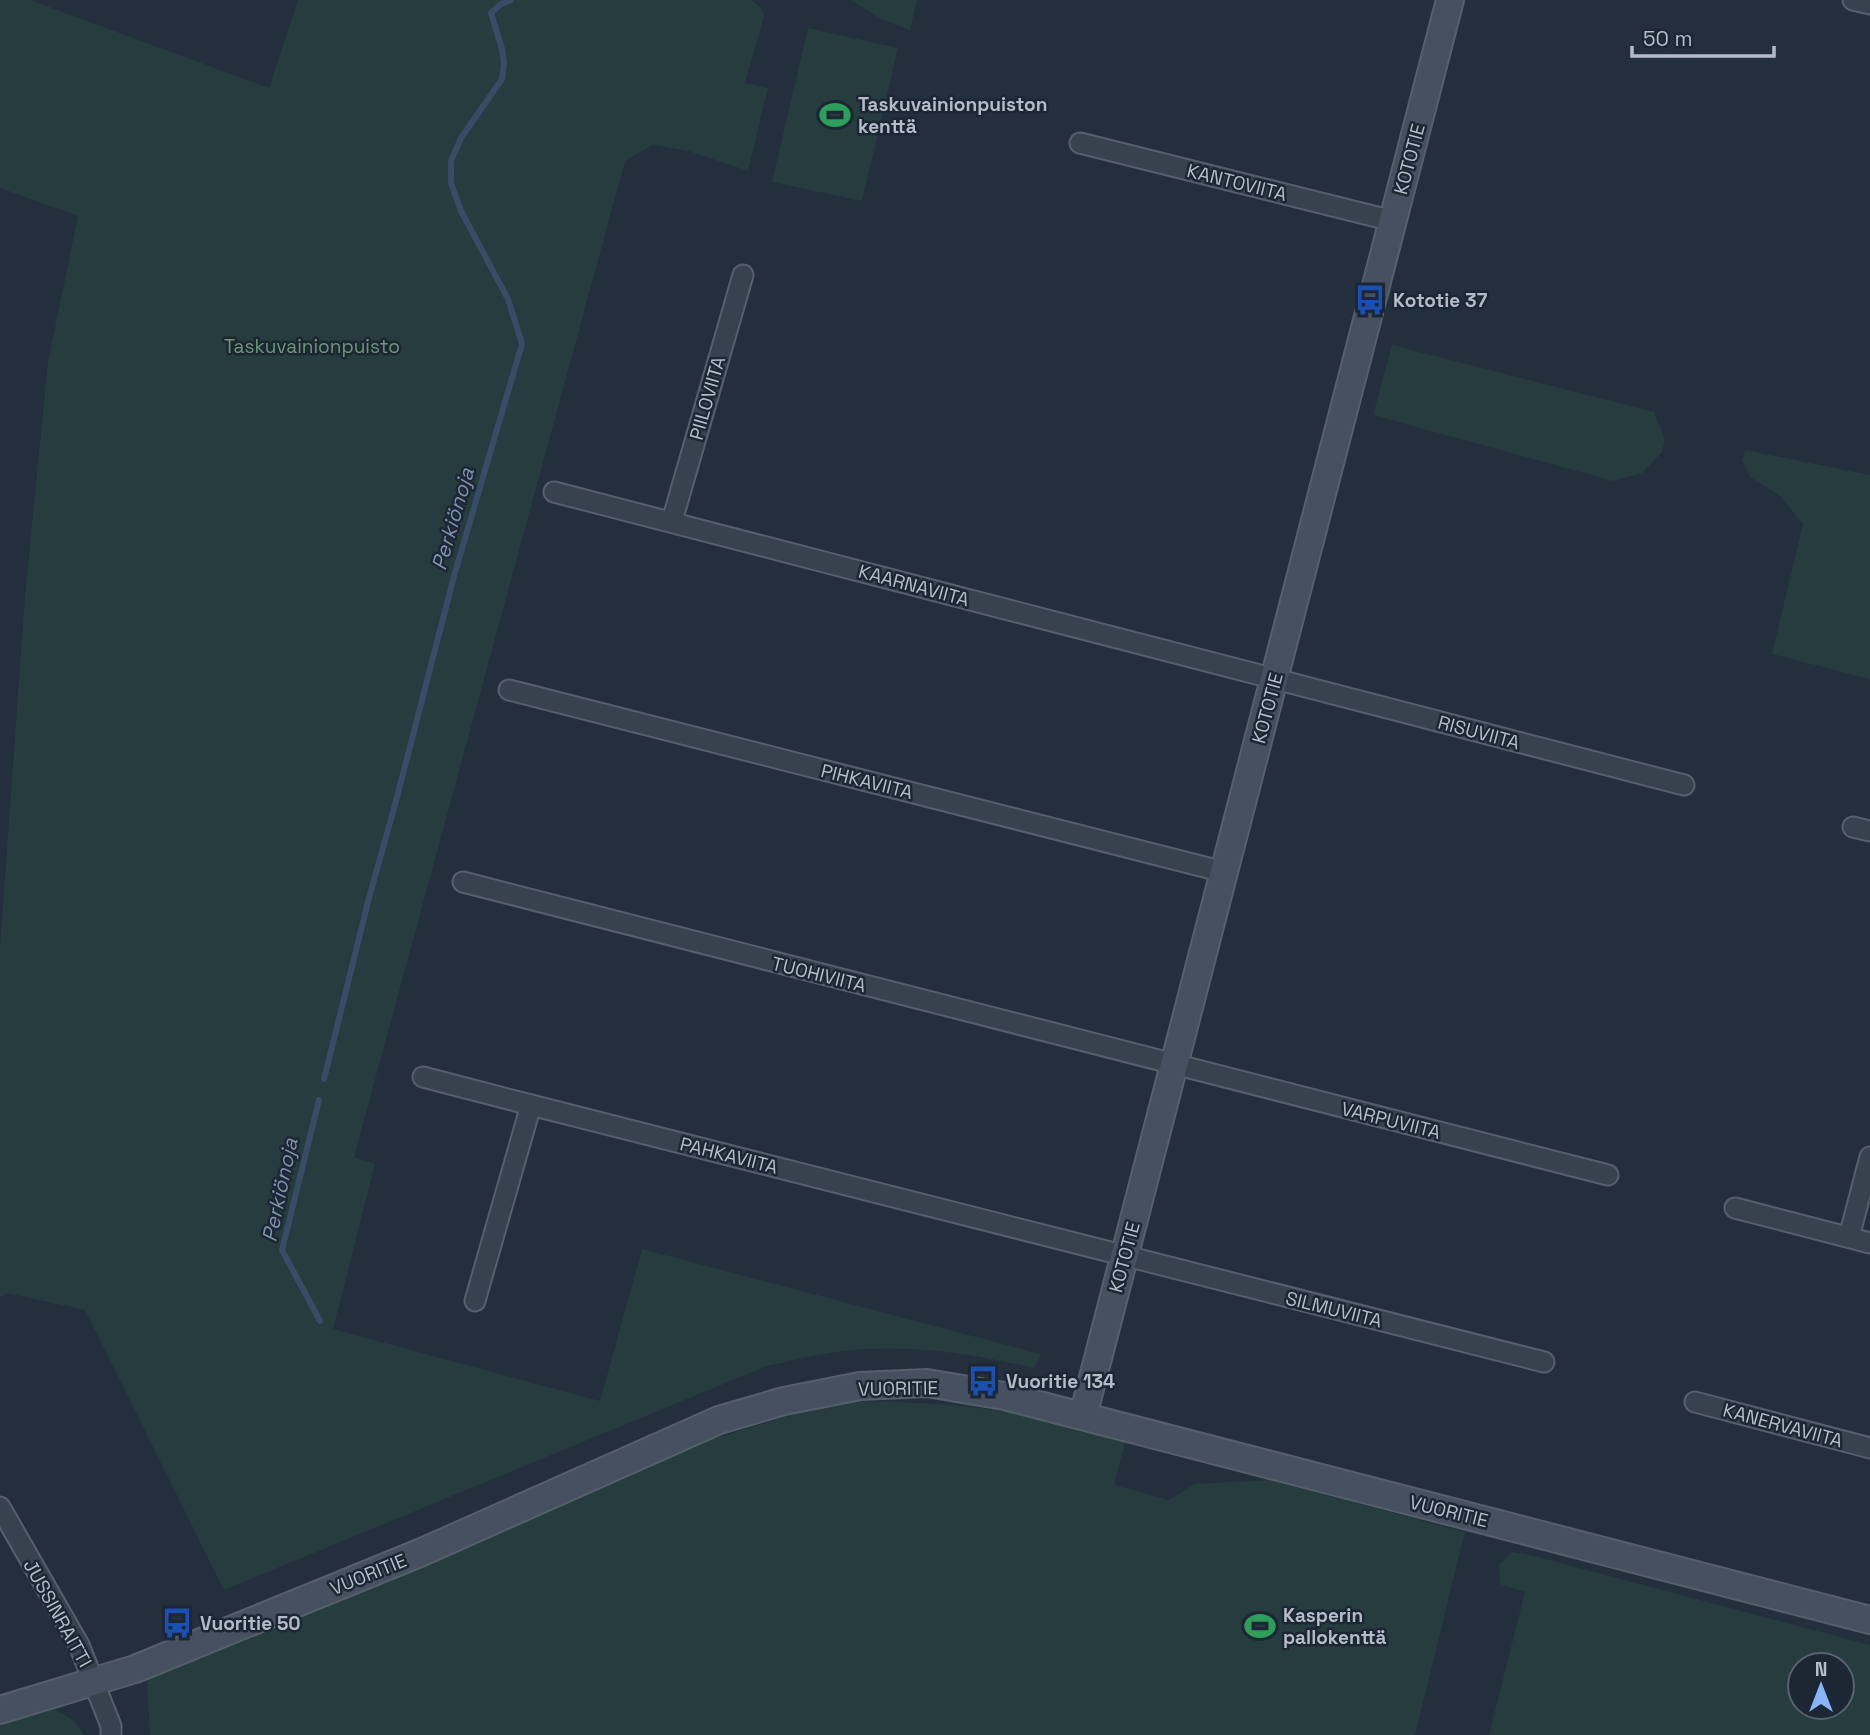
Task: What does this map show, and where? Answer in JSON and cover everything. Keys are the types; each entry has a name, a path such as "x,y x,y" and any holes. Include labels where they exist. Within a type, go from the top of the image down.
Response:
{"street":[{"name":"KOTOTIE","path":"1083,1416 1450,0"},
{"path":"1853,0 1870,4"},
{"name":"KANTOVIITA","path":"1080,143 1393,221"},
{"name":"PIILOVIITA","path":"672,521 743,275"},
{"name":"KAARNAVIITA","path":"554,492 1274,679"},
{"name":"RISUVIITA","path":"1274,679 1684,785"},
{"name":"PIHKAVIITA","path":"509,690 1224,872"},
{"name":"TUOHIVIITA","path":"463,882 1174,1065"},
{"name":"VARPUVIITA","path":"1174,1065 1608,1175"},
{"name":"PAHKAVIITA","path":"423,1077 1124,1256"},
{"path":"475,1301 531,1105"},
{"path":"1849,1237 1870,1157"},
{"path":"1735,1208 1870,1243"},
{"name":"SILMUVIITA","path":"1124,1256 1544,1363"},
{"name":"VUORITIE","path":"0,1710 135,1669 422,1552 719,1420 784,1401 860,1386 927,1383 1004,1396 1870,1620"},
{"name":"KANERVAVIITA","path":"1695,1402 1870,1448"},
{"name":"JUSSINRAITTI","path":"2,1515 79,1645 111,1726 111,1735"}],"green space":[{"name":"Taskuvainionpuisto","path":"0,0 30,0 269,88 298,0 752,0 761,8 764,17 745,83 768,88 748,171 689,151 652,145 625,161 354,1157 375,1164 333,1329 600,1401 642,1249 1041,1354 1034,1368 960,1354 911,1349 861,1349 827,1353 767,1366 224,1590 85,1310 7,1293 0,1297 0,948 25,596 48,362 78,216 0,188"},
{"path":"851,0 917,0 910,30 881,19"},
{"name":"Taskuvainionpuiston kenttä","path":"808,28 898,48 862,201 772,182"},
{"path":"1392,345 1654,412 1665,439 1662,452 1642,473 1613,481 1373,415"},
{"path":"1745,450 1870,475 1870,679 1772,654 1803,524 1779,495 1750,477 1742,460"},
{"path":"854,1401 942,1404 994,1410 1044,1419 1125,1442 1114,1485 1169,1500 1195,1484 1269,1480 1465,1532 1415,1735 150,1735 147,1681 152,1674 395,1577 691,1446 791,1415"},
{"path":"1512,1552 1870,1645 1870,1735 1489,1735 1525,1592 1500,1584 1499,1565"},
{"path":"51,1708 70,1718 84,1735 0,1735 0,1723"}],"waterway":[{"name":"Perkiönoja","path":"324,1079 454,576 522,344 508,299 461,211 451,183 451,161 461,138 502,79 502,49 491,13 511,0"},
{"name":"Perkiönoja","path":"319,1100 282,1250 320,1321"}],"place":[{"name":"Taskuvainionpuiston kenttä","path":"835,115"},
{"name":"Kototie 37","path":"1370,300"},
{"name":"Vuoritie 134","path":"983,1381"},
{"name":"Vuoritie 50","path":"177,1623"},
{"name":"Kasperin pallokenttä","path":"1260,1626"}]}
